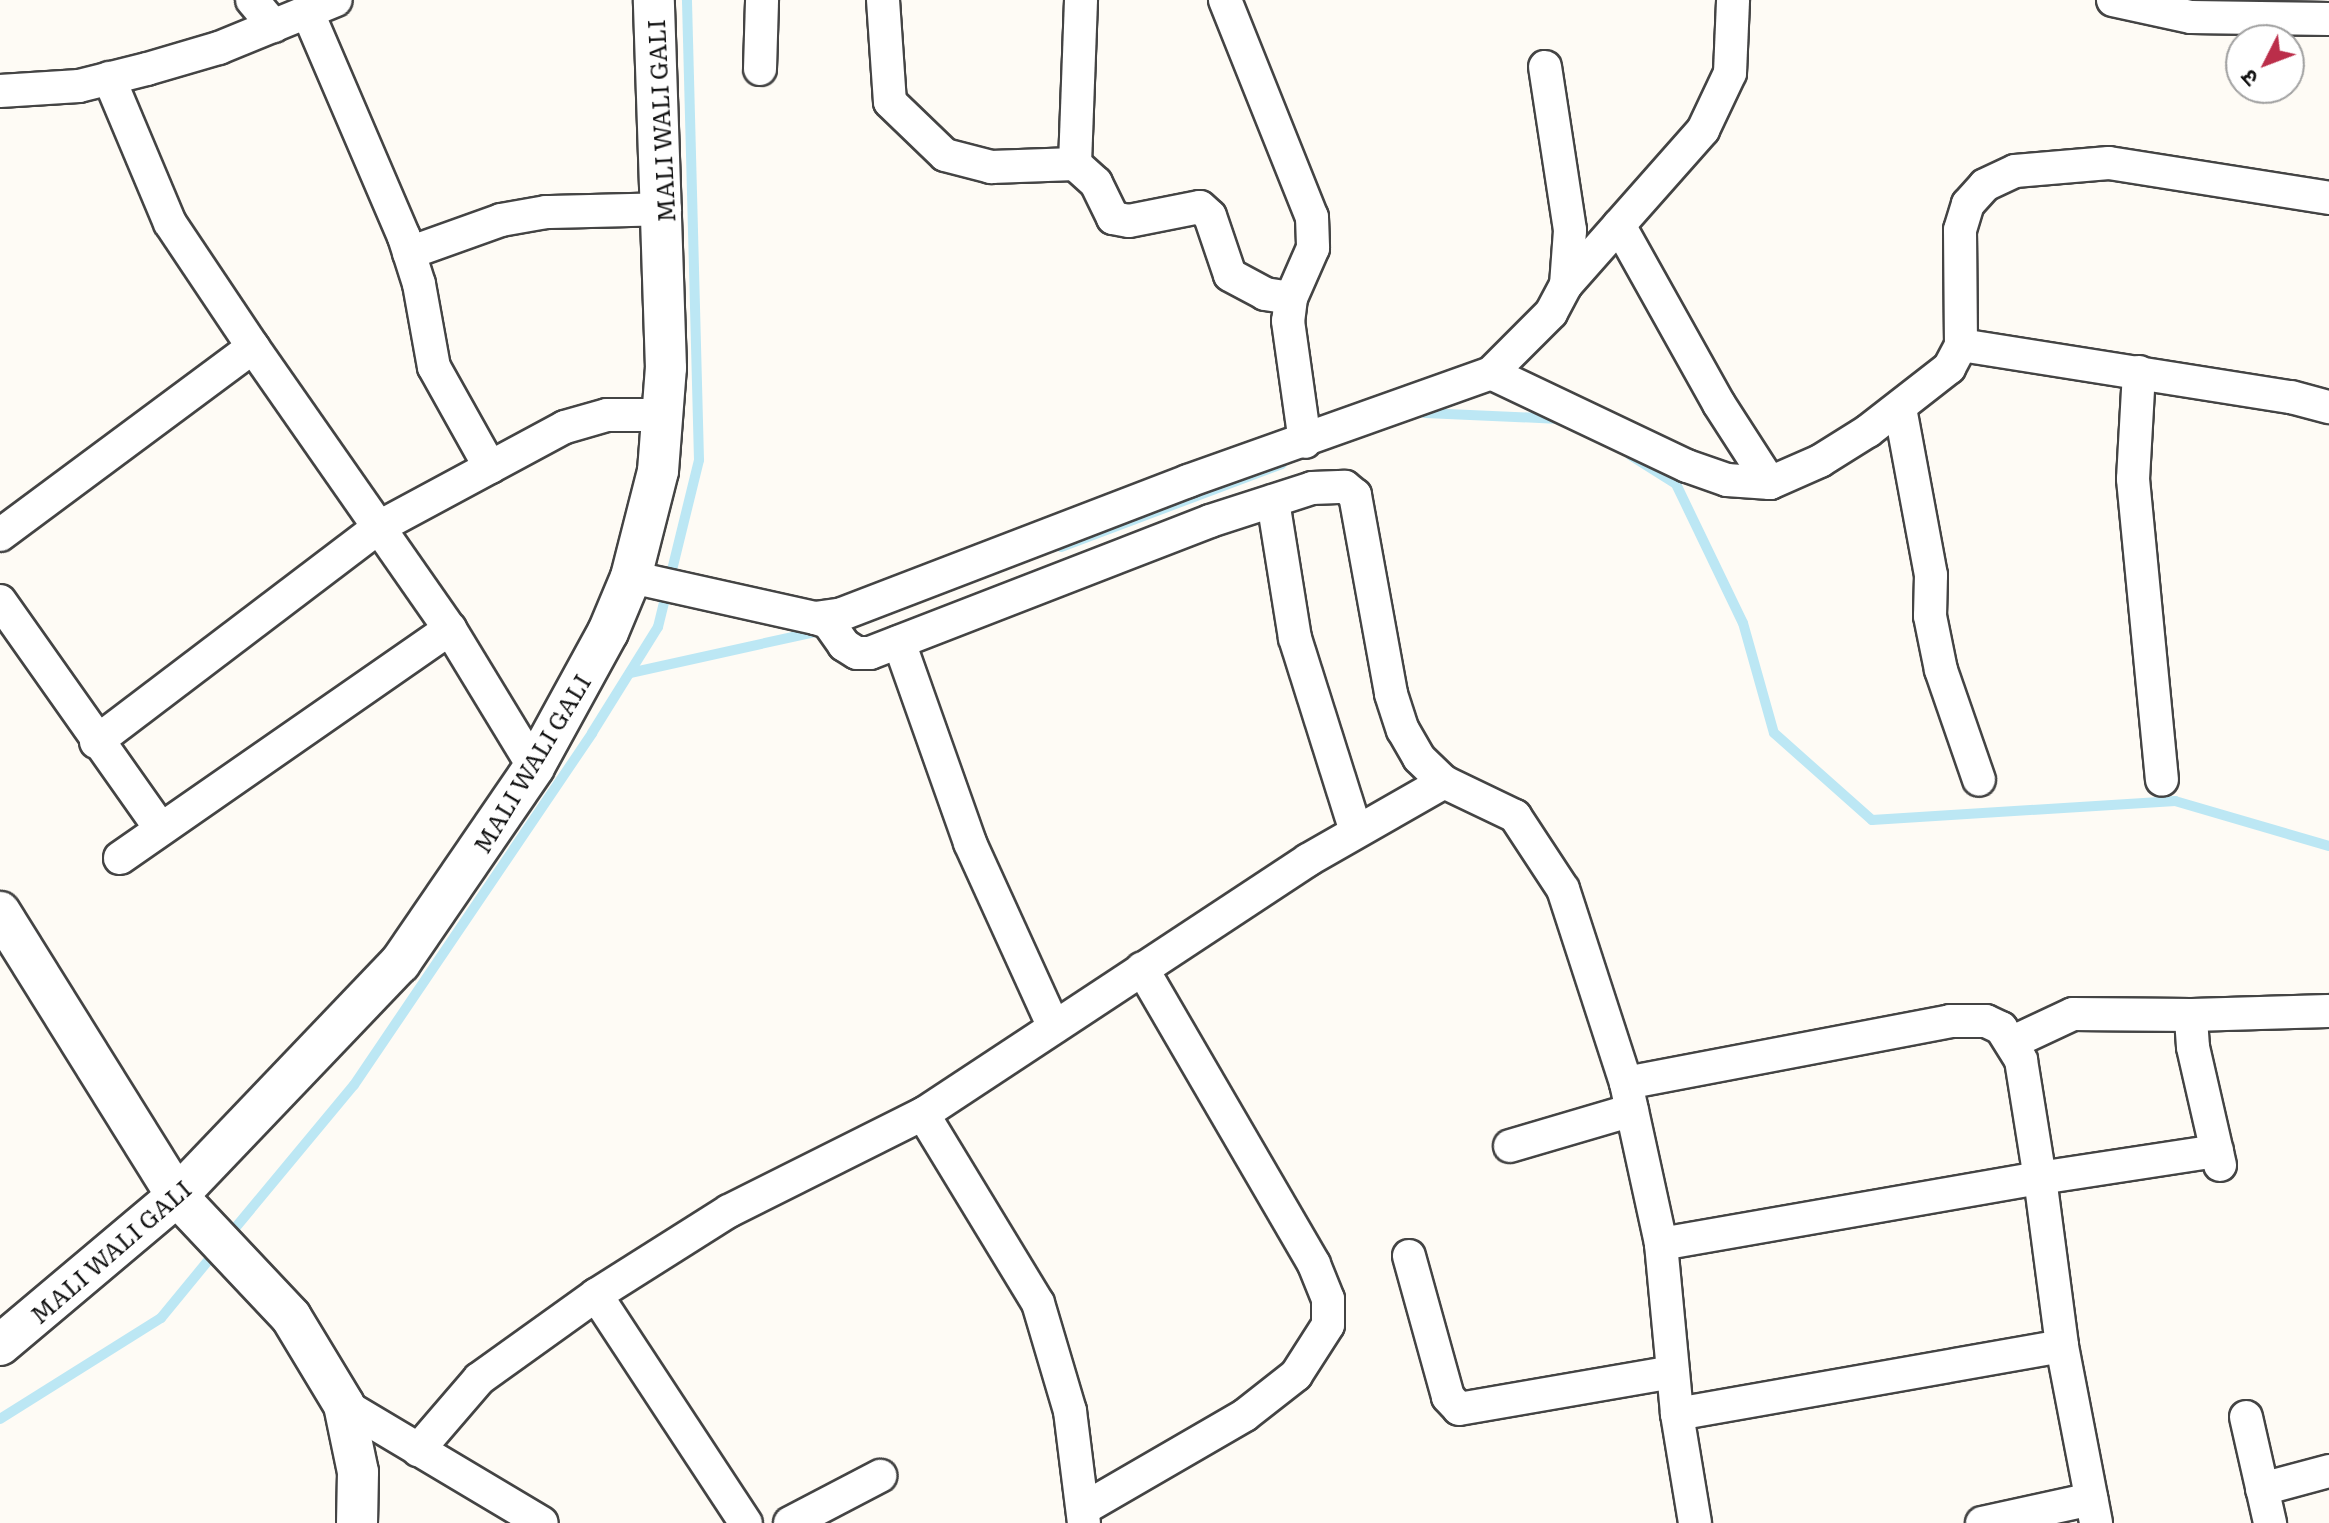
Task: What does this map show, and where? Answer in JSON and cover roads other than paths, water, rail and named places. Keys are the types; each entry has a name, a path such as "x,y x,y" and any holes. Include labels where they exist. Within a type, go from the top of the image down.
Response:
{"street":[{"path":"252,0 274,26"},
{"name":"MALI WALI GALI","path":"0,1345 177,1196 400,963 534,767 608,632 646,580 662,415 665,209 654,0"},
{"path":"760,69 762,0"},
{"path":"883,0 890,102 921,137 967,163 1075,164 1096,183 1113,218 1129,221 1200,207 1210,216 1230,275 1265,294 1291,298"},
{"path":"1075,164 1081,0"},
{"path":"1225,0 1312,217 1313,248 1291,298 1291,356 1305,442"},
{"path":"829,628 842,614 1188,481 1305,442 1491,373 1551,313 1566,285 1703,130 1721,100 1735,30 1733,0"},
{"path":"2113,0 2191,17 2329,19"},
{"path":"0,91 79,86 274,26 322,7 409,253 434,367 490,467"},
{"path":"1545,67 1570,230 1566,285"},
{"path":"109,78 170,223 450,629 534,767"},
{"path":"1491,373 1687,466 1727,480 1770,483 1820,461 1900,408 1949,368 1961,345 1960,230 1968,204 1985,185 2015,171 2109,163 2329,198"},
{"path":"409,253 501,220 546,212 665,209"},
{"path":"1619,225 1719,404 1770,483"},
{"path":"1961,345 2139,372 2329,407"},
{"path":"0,535 253,347"},
{"path":"2139,372 2133,479 2162,780"},
{"path":"1900,408 1931,575 1930,616 1941,670 1979,780"},
{"path":"96,742 379,527 565,427 607,415 662,415"},
{"path":"1188,481 1210,521"},
{"path":"646,580 829,628 870,653 1210,521 1329,486 1355,495 1391,694 1419,758 1444,782 1515,816 1533,837 1563,889 1629,1096 1661,1244 1677,1414 1695,1523"},
{"path":"1273,501 1295,638 1356,831"},
{"path":"0,601 96,742 161,829"},
{"path":"120,858 450,629"},
{"path":"899,642 970,843 1054,1027"},
{"path":"418,1450 479,1379 596,1295 729,1211 923,1114 1356,831 1444,782"},
{"path":"0,912 177,1196 291,1317 344,1405 358,1472 357,1523"},
{"path":"923,1114 1038,1303 1058,1358 1084,1516 1245,1415 1296,1375 1328,1325 1328,1299 1314,1264 1142,968"},
{"path":"2013,1042 2073,1014 2329,1011"},
{"path":"1661,1244 2040,1178 2219,1158 2193,1047 2191,1015"},
{"path":"1510,1146 1629,1096 1950,1021 1986,1021 2013,1042 2021,1060 2062,1346 2093,1511 1982,1523"},
{"path":"1409,1256 1448,1397 1459,1409 1673,1372"},
{"path":"596,1295 746,1523"},
{"path":"1677,1414 2062,1346"},
{"path":"344,1405 542,1523"},
{"path":"2246,1417 2270,1523"},
{"path":"2262,1489 2329,1471"},
{"path":"790,1523 880,1476"}],"waterway":[{"path":"226,1239 354,1085 592,733 658,627 699,460 687,0"},
{"path":"1425,413 1560,419"},
{"path":"1630,455 1676,484 1743,623 1774,733 1872,820 2175,801 2329,846"},
{"path":"1061,547 1282,464"},
{"path":"630,673 819,631"},
{"path":"0,1419 161,1318 216,1251"}]}
